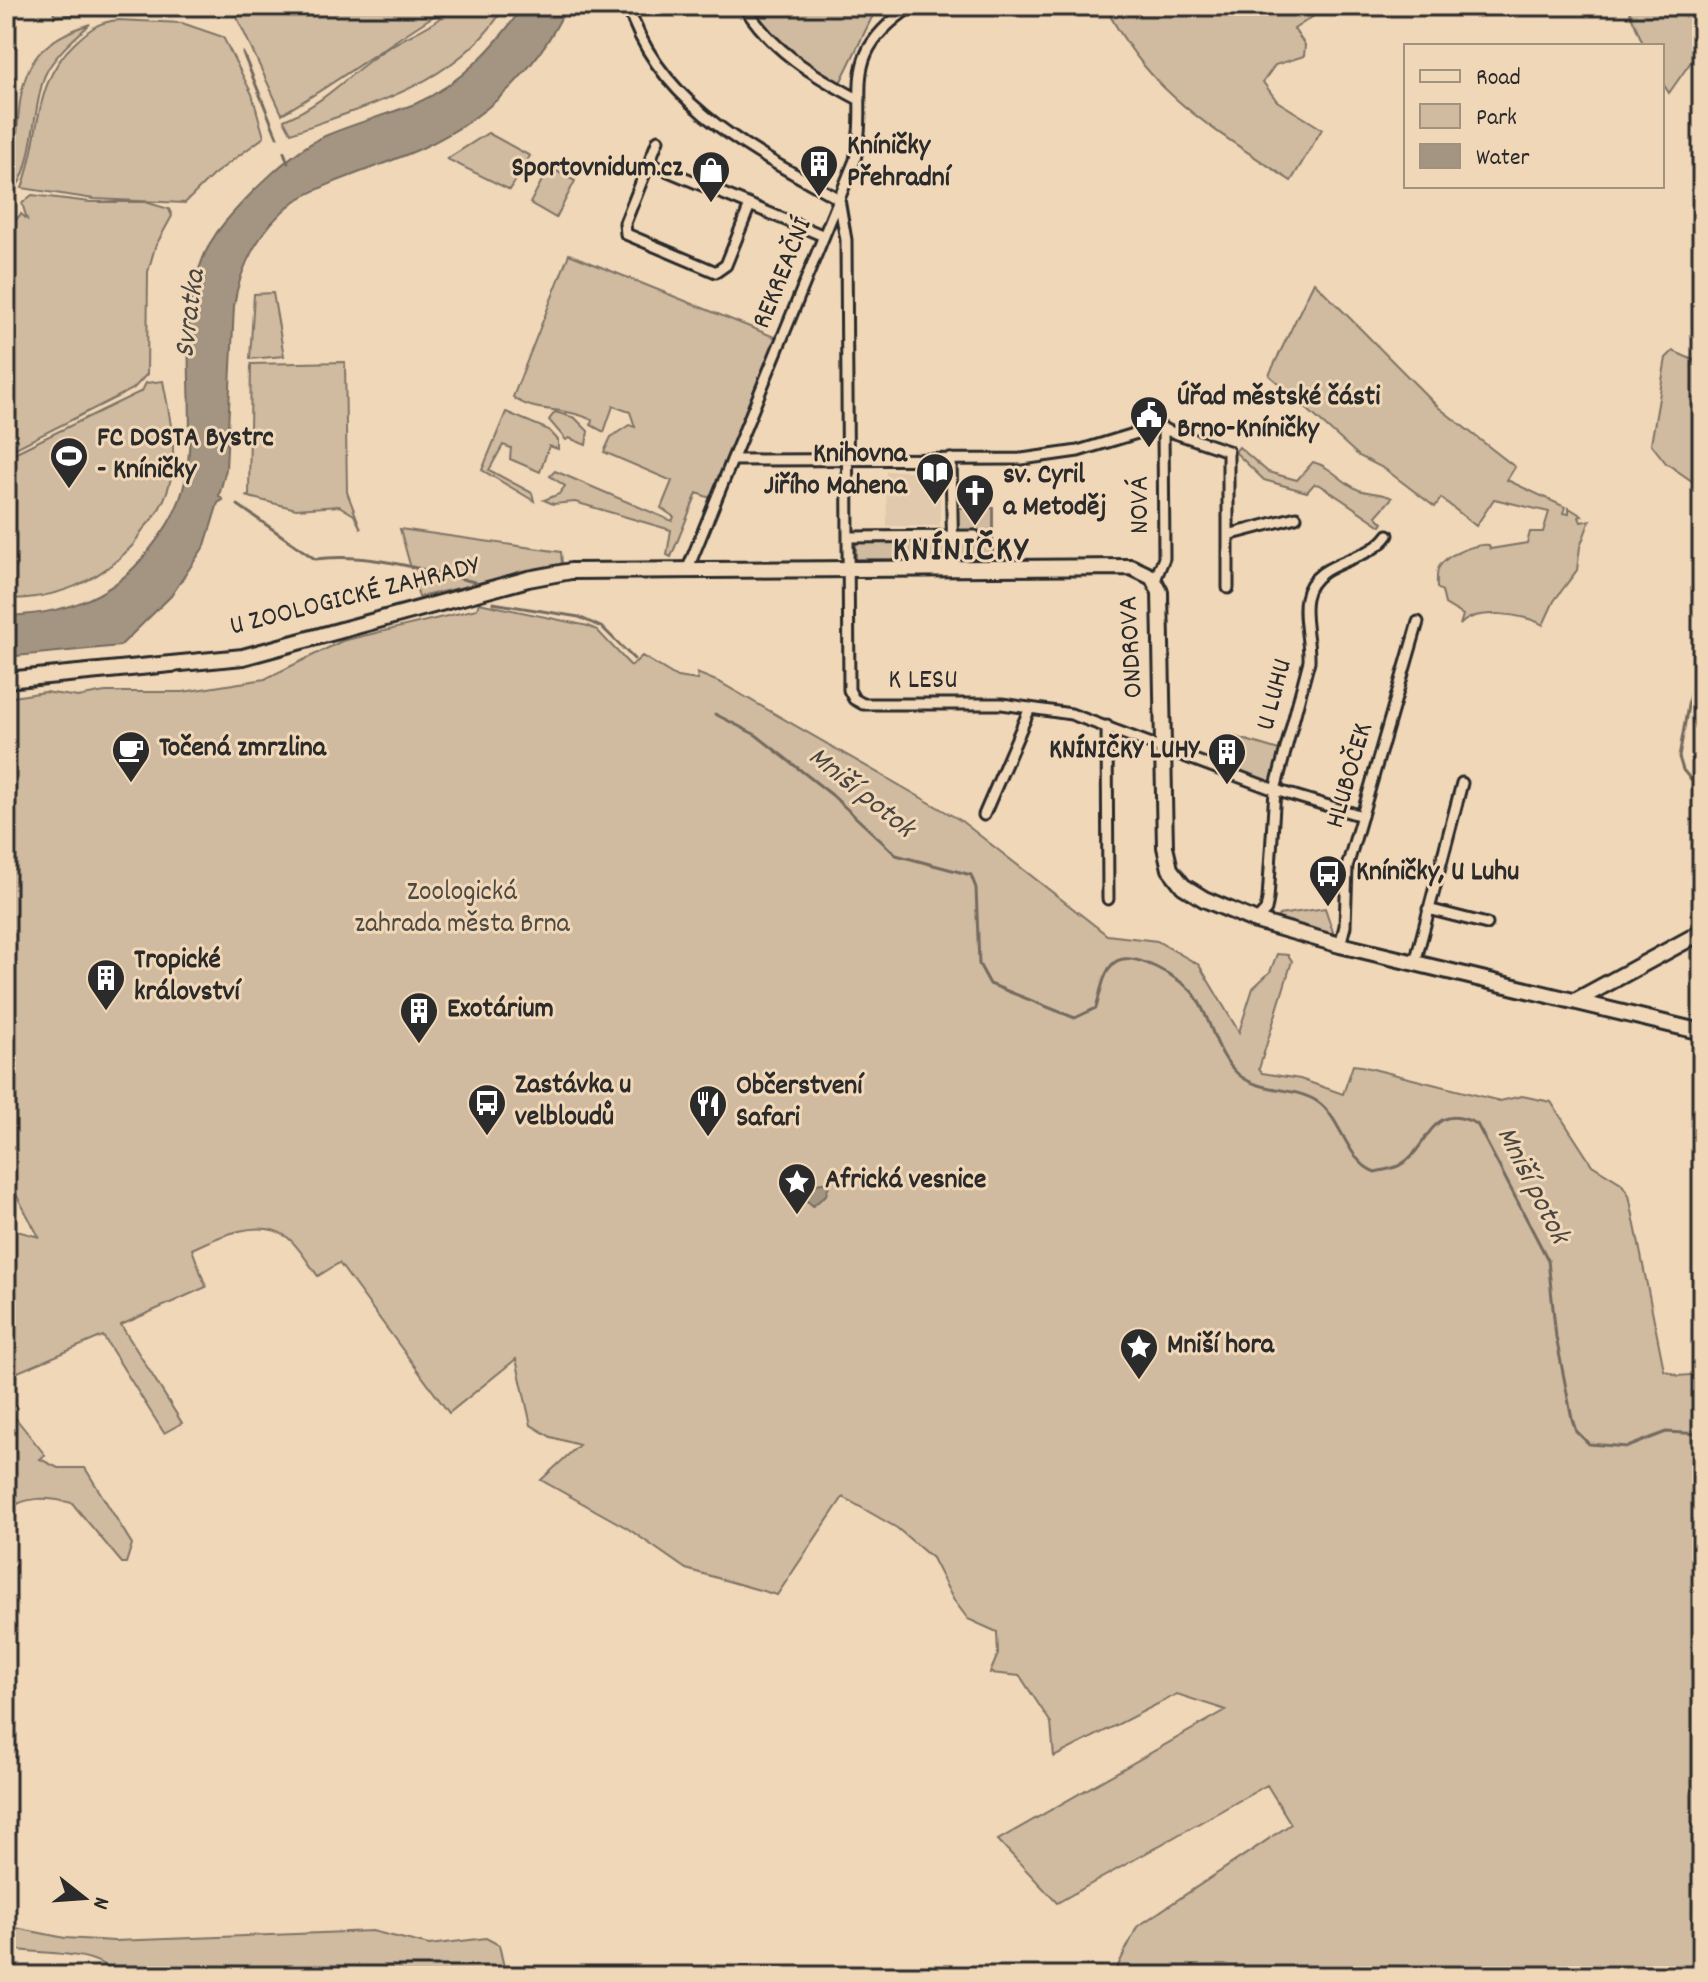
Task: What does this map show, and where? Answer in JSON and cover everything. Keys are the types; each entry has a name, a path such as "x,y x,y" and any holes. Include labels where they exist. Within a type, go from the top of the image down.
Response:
{"street":[{"path":"628,6 649,50 674,86 707,120 742,145 839,199"},
{"path":"744,6 763,33 785,55 858,99"},
{"name":"REKREAČNÍ","path":"688,568 855,160 862,130 858,73 876,37 912,6"},
{"path":"658,140 625,223 626,234 708,272 716,272 726,265 750,205"},
{"path":"649,163 824,236"},
{"name":"K LESU","path":"839,199 846,240 849,690 854,699 863,704 1002,704 1071,714 1275,790 1362,816"},
{"path":"732,460 1022,459 1078,451 1157,427 1163,428 1231,447 1228,588"},
{"name":"NOVÁ","path":"1155,580 1164,558 1163,428"},
{"path":"951,459 953,566"},
{"path":"1228,535 1296,517"},
{"name":"U LUHU","path":"1261,915 1273,863 1275,790 1309,661 1310,639 1304,610 1307,593 1321,573 1381,545 1388,535"},
{"path":"848,537 975,536"},
{"name":"ONDROVA","path":"571,571 1121,565 1138,568 1155,580 1162,618 1164,838 1170,869 1193,893 1340,945 1702,1032"},
{"name":"U ZOOLOGICKÉ ZAHRADY","path":"6,680 243,657 528,579 571,571"},
{"name":"HLUBOČEK","path":"1340,945 1345,926 1347,867 1418,622"},
{"path":"984,815 1030,708"},
{"name":"ONDROVA","path":"1107,726 1108,899"},
{"path":"1415,963 1462,783"},
{"path":"1428,909 1487,924"},
{"path":"1575,1001 1702,932"}],"shaded area":[{"path":"886,471 940,471 940,526 887,526"}],"green space":[{"path":"53,6 450,6 282,114 235,13 168,7 54,17"},
{"path":"454,6 505,6 486,32 464,54 438,73 381,101 291,133 284,120 313,105 373,58 430,25"},
{"path":"751,6 899,6 887,15 875,11 839,85 788,54"},
{"path":"1105,6 1329,6 1294,29 1305,45 1304,56 1275,65 1263,82 1277,101 1322,129 1291,181 1209,126 1163,87 1142,64"},
{"path":"1627,6 1702,6 1702,46 1669,93 1664,85 1664,44 1643,44"},
{"path":"118,20 182,23 223,37 252,94 264,137 213,175 185,203 94,199 22,188 51,75 61,58 85,34 100,24"},
{"path":"90,24 59,54 45,75 25,168 15,187 13,172 20,101 29,68 50,43"},
{"path":"488,133 530,156 510,190 447,159"},
{"path":"549,167 575,181 556,218 530,203"},
{"path":"32,195 90,202 145,202 169,209 172,216 155,247 148,272 147,374 133,389 6,453 6,237 21,214 27,219 22,203"},
{"path":"569,254 777,338 722,468 721,480 718,479 710,498 697,493 671,557 667,555 671,530 575,502 553,504 544,500 559,494 565,486 550,476 555,471 672,521 674,517 661,508 672,481 604,452 611,437 629,425 635,427 630,412 613,406 604,432 591,425 592,420 582,416 530,406 513,397"},
{"path":"1314,282 1438,407 1515,467 1507,480 1565,507 1563,513 1569,514 1569,508 1582,516 1579,517 1581,522 1590,520 1580,547 1577,570 1554,601 1543,625 1525,618 1488,614 1467,619 1460,625 1463,615 1445,604 1442,591 1437,588 1437,577 1442,563 1462,551 1484,545 1489,545 1490,549 1527,543 1530,532 1543,532 1549,512 1494,499 1476,526 1441,498 1435,507 1385,469 1359,456 1269,375"},
{"path":"273,293 284,356 250,359 254,294"},
{"path":"1673,351 1702,364 1702,488 1666,463 1651,444 1666,358"},
{"path":"345,362 347,492 361,529 354,515 339,506 296,509 245,496 249,495 251,364"},
{"name":"FC DOSTA Bystrc - Kníničky","path":"163,381 172,430 173,466 167,491 154,516 119,559 90,579 59,592 6,599 6,457 142,391 146,383"},
{"path":"506,412 549,430 558,440 558,449 549,446 540,472 510,459 511,448 503,445 489,470 532,493 534,501 482,470"},
{"path":"555,412 575,418 588,431 586,445 569,438 566,440 549,420"},
{"path":"1239,447 1268,472 1297,480 1313,462 1359,490 1392,498 1376,516 1383,523 1381,526 1320,485 1314,484 1307,492 1264,480 1235,452"},
{"path":"957,508 993,508 993,559 958,559"},
{"path":"400,529 561,552 562,564 419,597"},
{"path":"947,530 945,559 856,559 856,533"},
{"name":"Zoologická zahrada města Brna","path":"479,603 588,626 597,630 631,666 642,656 677,677 698,680 697,673 721,683 960,820 1107,935 1157,941 1199,965 1239,1032 1253,988 1270,972 1277,954 1288,955 1292,961 1259,1069 1262,1073 1300,1079 1343,1094 1353,1065 1500,1101 1522,1096 1551,1102 1592,1165 1621,1183 1629,1195 1664,1370 1678,1376 1702,1374 1702,1976 1113,1976 1137,1927 1291,1824 1267,1785 1057,1903 998,1840 1226,1710 1177,1694 1054,1757 1051,1723 1020,1676 990,1673 998,1654 997,1632 968,1619 953,1599 932,1558 897,1528 843,1497 777,1595 686,1569 627,1528 541,1480 579,1445 551,1437 531,1425 516,1359 449,1413 339,1263 318,1276 296,1245 276,1231 239,1231 192,1249 206,1287 121,1325 182,1423 164,1433 103,1336 6,1377 6,1228 39,1237 6,1176 6,698 45,692 78,697 105,692 183,692 265,679 342,641 477,609"},
{"path":"1229,735 1279,750 1271,784 1228,770"},
{"path":"1325,908 1333,932 1325,936 1276,921 1279,915"},
{"path":"6,1406 45,1455 40,1459 58,1468 85,1468 132,1544 126,1563 122,1563 72,1503 29,1500 6,1512"},
{"path":"6,1926 65,1938 114,1941 372,1931 429,1945 486,1938 499,1945 506,1976 116,1976 107,1967 81,1957 6,1948"}],"water":[{"name":"Svratka","path":"523,6 567,6 540,52 507,91 444,137 295,201 272,223 254,248 241,276 234,306 226,469 219,496 223,500 218,503 205,545 171,596 120,646 6,657 6,616 44,612 80,603 112,586 141,560 174,513 185,481 189,450 188,348 195,281 206,250 225,222 271,174 312,143 336,131 417,103 448,85 489,49"},
{"path":"795,1171 810,1172 816,1184 830,1182 826,1195 813,1206 788,1185"}],"waterway":[{"path":"243,53 277,137"},
{"path":"284,152 288,163"},
{"name":"Mniší potok","path":"238,505 315,559 376,560 475,582"},
{"name":"Mniší potok","path":"493,603 579,617 603,628 634,659"},
{"path":"1702,625 1679,757 1683,770 1702,793"},
{"name":"Mniší potok","path":"715,714 756,735 832,795 896,855 971,875 976,888 979,964 990,984 1075,1018 1096,1008 1105,978 1114,963 1132,959 1156,967 1194,994 1218,1046 1238,1074 1256,1084 1318,1102 1326,1109 1358,1159 1375,1172 1397,1166 1410,1158 1439,1122 1461,1118 1477,1124 1548,1260 1556,1337 1576,1431 1589,1444 1628,1447 1666,1432 1702,1434"}],"tram line":[{"path":"6,42 10,6"}],"place":[{"name":"Kníničky Přehradní","path":"819,198"},
{"name":"Sportovnidum.cz","path":"711,204"},
{"name":"Úřad městské části Brno-Kníničky","path":"1149,449"},
{"name":"FC DOSTA Bystrc - Kníničky","path":"69,490"},
{"name":"Knihovna Jiřího Mahena","path":"935,506"},
{"name":"sv. Cyril a Metoděj","path":"975,527"},
{"name":"Točená zmrzlina","path":"131,784"},
{"name":"KNÍNIČKY LUHY","path":"1227,786"},
{"name":"Kníničky, U Luhu","path":"1328,908"},
{"name":"Tropické království","path":"106,1012"},
{"name":"Exotárium","path":"419,1045"},
{"name":"Zastávka u velbloudů","path":"487,1137"},
{"name":"Občerstvení Safari","path":"708,1138"},
{"name":"Africká vesnice","path":"797,1216"},
{"name":"Mniší hora","path":"1139,1381"}],"district":[{"name":"KNÍNIČKY","path":"961,552"}]}
